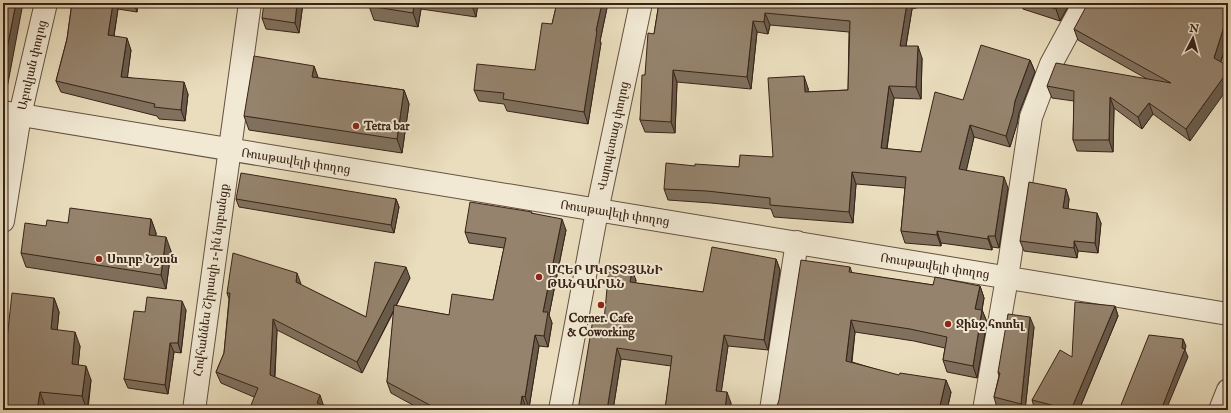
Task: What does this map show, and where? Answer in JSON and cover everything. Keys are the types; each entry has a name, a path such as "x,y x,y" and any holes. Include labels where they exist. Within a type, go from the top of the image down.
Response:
{"street":[{"name":"Աբովյան փողոց","path":"3,221 11,113 46,3"},
{"name":"Հովհաննես Շիրազի 1-ին նրբանցք","path":"194,410 250,3"},
{"name":"Վարպետաց փողոց","path":"560,410 597,211 641,3"},
{"path":"984,410 1007,278 1032,117 1051,64 1084,3"},
{"name":"Ռուսթավելի փողոց","path":"11,113 1228,314"},
{"path":"770,410 797,242"},
{"path":"1220,410 1228,390"}],"building":[{"path":"3,3 16,3 3,69"},
{"path":"72,3 113,3 108,35 127,38 121,77 184,82 181,110 154,107 155,104 56,81 67,39"},
{"path":"264,3 297,3 295,23 262,18"},
{"path":"369,3 414,3 413,13 369,6"},
{"path":"557,3 602,3 596,31 584,112 503,99 504,93 474,90 477,64 535,70 542,23 552,24"},
{"path":"659,3 907,3 900,46 918,46 916,87 889,86 881,148 921,152 935,92 963,100 981,45 1030,60 1015,101 1006,136 970,125 959,169 1004,177 995,236 988,236 988,239 937,231 937,235 901,231 906,177 852,172 849,212 770,205 770,198 707,191 664,189 666,163 695,166 695,164 739,167 740,155 773,157 768,78 804,76 805,92 848,90 850,21 765,13 764,22 753,21 747,77 673,70 671,122 640,120 642,75 645,75 648,33 654,34"},
{"path":"1036,3 1059,3 1056,9"},
{"path":"1088,3 1228,3 1228,14 1214,58 1228,66 1228,71 1186,129 1149,103 1138,117 1110,97 1109,140 1073,140 1074,91 1047,86 1056,63 1171,83 1074,29"},
{"path":"254,56 314,66 312,77 404,90 397,139 244,116"},
{"path":"241,173 396,199 391,225 236,199"},
{"path":"1029,182 1066,189 1063,208 1097,213 1095,243 1074,241 1074,248 1020,241"},
{"path":"470,202 532,212 531,213 562,219 543,312 548,312 544,336 535,335 525,397 522,396 520,410 439,410 387,382 394,305 449,315 452,294 493,300 506,238 465,232"},
{"path":"70,208 151,219 149,235 166,237 161,275 21,253 25,223 46,226 47,220 68,223"},
{"path":"712,247 776,259 764,340 724,335 716,391 727,392 725,410 665,410 672,356 617,348 607,410 578,410 593,319 604,321 609,267 632,270 630,282 703,292"},
{"path":"233,253 297,273 296,282 366,317 375,262 406,267 357,362 273,319 270,375 320,395 317,403 339,410 249,410 258,388 216,372 224,353 230,293 227,293"},
{"path":"801,260 850,267 849,272 933,285 935,277 980,286 975,309 982,310 973,366 943,360 947,337 910,329 851,320 846,361 899,375 900,373 946,380 939,410 772,409 777,406 779,400"},
{"path":"12,293 54,298 51,329 75,332 72,364 86,366 82,396 40,392 37,410 3,410 3,377"},
{"path":"147,297 182,301 178,343 170,343 165,385 124,379 134,311 145,312"},
{"path":"1075,302 1115,306 1071,410 1032,400 1060,350 1072,357"},
{"path":"1008,314 1030,317 1021,404 994,397 1000,373 998,372"},
{"path":"1149,335 1183,339 1182,348 1185,349 1161,410 1119,410"}],"place":[{"name":"Tetra bar","path":"356,126"},
{"name":"Սուրբ Նշան","path":"99,259"},
{"name":"ՄՀԵՐ ՄԿՐՏՉՅԱՆԻ ԹԱՆԳԱՐԱՆ","path":"539,277"},
{"name":"Corner. Cafe & Coworking","path":"601,305"},
{"name":"Ջինջ հոտել","path":"948,324"}]}
